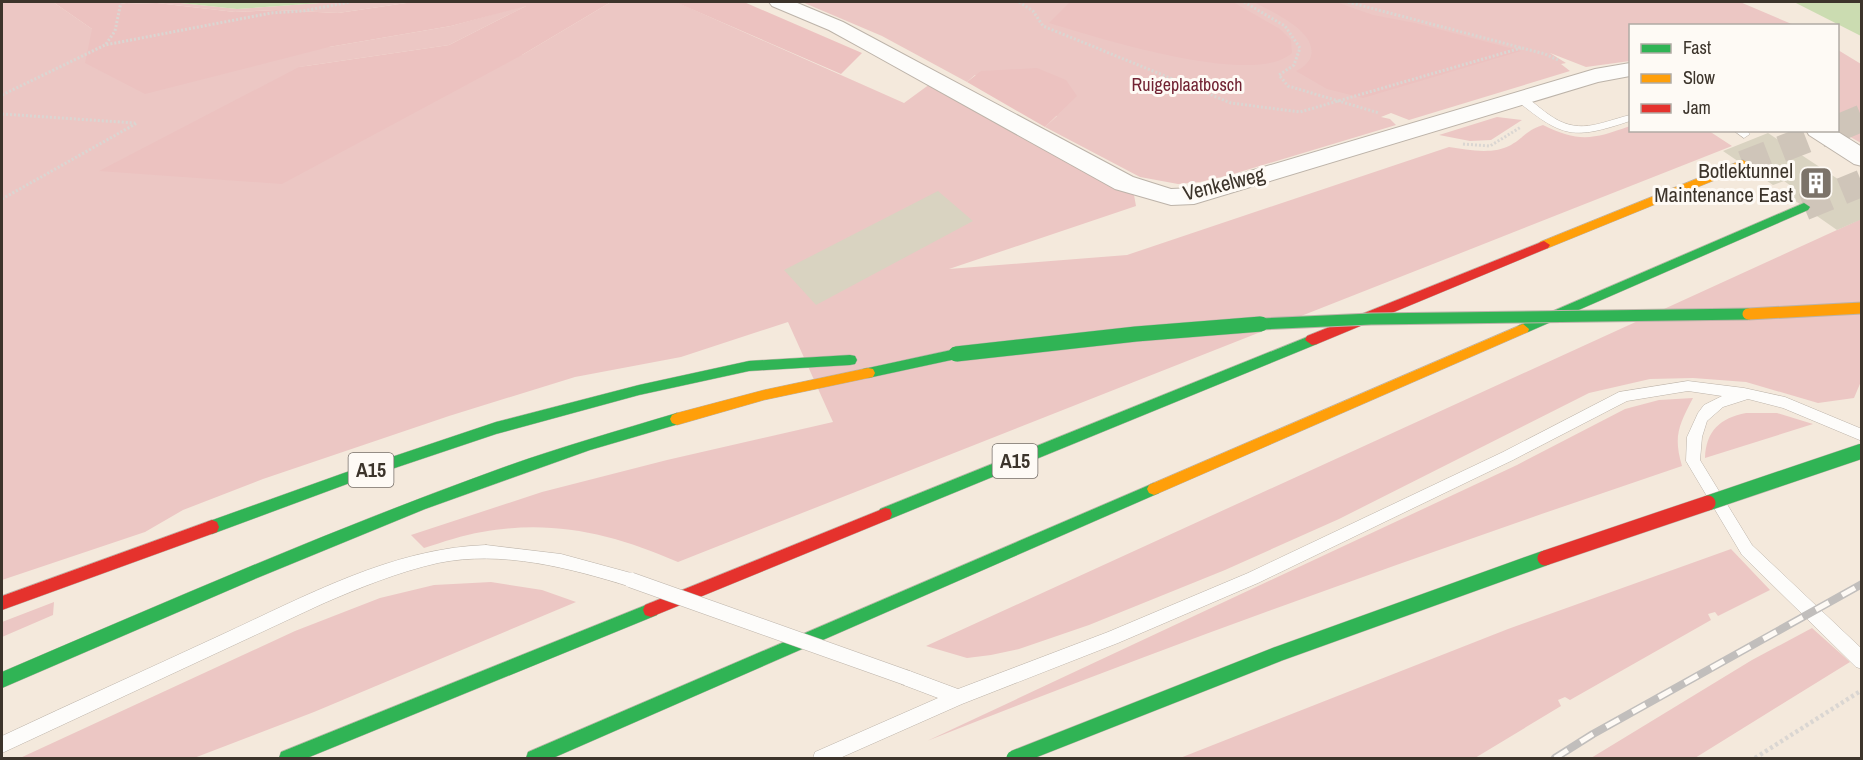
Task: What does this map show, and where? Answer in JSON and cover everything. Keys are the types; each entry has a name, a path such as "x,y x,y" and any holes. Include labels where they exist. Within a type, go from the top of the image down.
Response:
{"highway":[{"name":"A15","path":"287,759 1743,164"},
{"path":"534,759 1804,207"},
{"name":"A15","path":"2,603 344,479 496,428 639,390 749,366 956,354 1085,339 1319,321 1579,318 1862,308"},
{"name":"A15","path":"2,680 410,507 539,460 764,395 956,354"},
{"path":"1014,759 1120,715 1472,582 1862,451"}],"street":[{"name":"Venkelweg","path":"778,2 836,26 875,46 1124,183 1171,197 1194,196 1594,76 1629,70"},
{"path":"1820,132 1862,158"}],"lane":[{"path":"1520,98 1545,118 1572,131 1586,132 1629,118"},
{"path":"821,759 958,697 1112,638 1253,578 1508,456 1624,396 1688,386 1744,393 1785,403 1862,435"},
{"path":"1785,403 1747,397 1729,398 1714,404 1702,417 1696,430 1692,444 1693,461 1747,550 1862,661"},
{"path":"2,745 377,573 441,556 502,552 552,559 631,580 958,697"}],"path":[{"path":"105,45 115,31 121,2"},
{"path":"2,95 105,45 271,13 303,11 350,2"},
{"path":"1019,2 1026,4 1039,17 1043,26 1097,51 1231,103 1300,112 1521,48"},
{"path":"1244,2 1285,26 1300,48 1298,61 1291,69 1279,75 1288,86 1398,119 1413,131"},
{"path":"1348,2 1545,54 1594,76"},
{"path":"2,114 137,123 2,199"},
{"path":"1755,759 1862,690"}],"green space":[{"path":"2,2 53,2 92,29 329,47 451,26 530,4 449,45 299,67 522,55 611,2 676,2 904,103 930,84 1126,187 1134,195 1136,206 949,269 1127,255 1449,147 1480,151 1504,148 1543,125 1577,137 1606,134 1629,126 1629,132 1711,132 1732,146 678,562 606,537 558,528 508,528 460,537 424,548 411,535 542,492 667,460 833,422 788,322 681,357 575,377 449,416 263,479 183,510 145,532 2,580"},
{"path":"115,2 171,2 237,9 334,2 413,2 338,13 276,10 235,12 157,3"},
{"name":"Ruigeplaatbosch","path":"802,2 1740,2 1792,24 1629,24 1629,61 1586,67 1550,53 1566,63 1561,64 1570,71 1409,120 1391,113 1381,117 1390,119 1396,125 1230,175 1178,184 1140,177 1045,127 1057,116 975,75 967,82 882,36"},
{"path":"1839,51 1861,64 1861,143 1839,131"},
{"path":"1497,117 1522,120 1491,140 1470,141 1439,135"},
{"path":"1861,219 1862,379 1854,398 1818,403 1746,382 1693,378 1650,379 1589,393 1339,519 1225,570 1089,625 1019,649 991,655 967,658 926,646"},
{"path":"1693,398 1679,431 1678,447 1682,466 1303,599 1114,668 927,741 1517,465 1625,409 1659,400"},
{"path":"1746,413 1777,413 1813,424 1705,458 1708,440 1716,427 1729,418"},
{"path":"1731,549 1770,590 1718,616 1715,612 1708,614 1711,620 1570,700 1565,697 1558,700 1561,706 1475,758 1180,758 1508,629"},
{"path":"491,582 542,590 576,602 314,712 194,758 20,758 295,631 380,598 434,585"},
{"path":"54,602 53,615 2,637 2,622"},
{"path":"1812,628 1850,662 1695,758 1591,758 1752,660"}],"shaded area":[{"path":"53,2 157,3 235,12 276,10 338,13 413,2 611,2 522,55 282,184 99,171 299,67 449,45 526,6 451,26 329,47 145,94 85,63 92,29"},
{"path":"171,2 334,2 237,9"},
{"path":"675,2 744,2 862,53 841,74"},
{"path":"1070,2 1233,2 1280,29 1291,40 1292,53 1273,62 1245,65 1211,63 1137,48 1049,23"},
{"path":"1254,2 1336,2 1373,15 1415,23 1521,51 1363,98 1327,89 1296,71 1310,59 1311,49 1308,40 1292,24"},
{"path":"1794,2 1861,2 1861,36"},
{"path":"1037,68 1066,80 1077,96 1045,127 967,82 981,71"}],"building":[{"name":"Botlektunnel Maintenance East","path":"1768,133 1862,195 1862,219 1837,230 1784,193 1794,188 1784,181 1773,185 1723,151"},
{"path":"938,191 973,221 816,305 784,270"}],"tunnel":[{"path":"1839,128 1862,118"},
{"path":"1743,164 1826,132"},
{"path":"1804,207 1862,183"}],"railway":[{"path":"1555,758 1593,734 1862,584"}],"traffic: fast":[{"path":"1523,329 1804,207"},
{"path":"956,354 1136,334 1272,323 1371,319 1748,314"},
{"path":"885,514 1312,340"},
{"path":"868,373 956,354"},
{"path":"212,527 344,479 496,428 639,390 749,366 850,360"},
{"path":"2,680 420,504 590,444 677,419"},
{"path":"1708,503 1862,451"},
{"path":"534,758 1154,489"},
{"path":"1014,758 1278,654 1545,558"},
{"path":"287,758 651,610"}],"traffic: slow":[{"path":"1544,245 1743,164"},
{"path":"1748,314 1862,308"},
{"path":"1154,489 1523,329"},
{"path":"677,419 764,395 868,373"}],"traffic: jam":[{"path":"1312,340 1544,245"},
{"path":"1545,558 1708,503"},
{"path":"651,610 885,514"},
{"path":"2,603 212,527"}],"place":[{"name":"Botlektunnel Maintenance East","path":"1816,183"}]}
